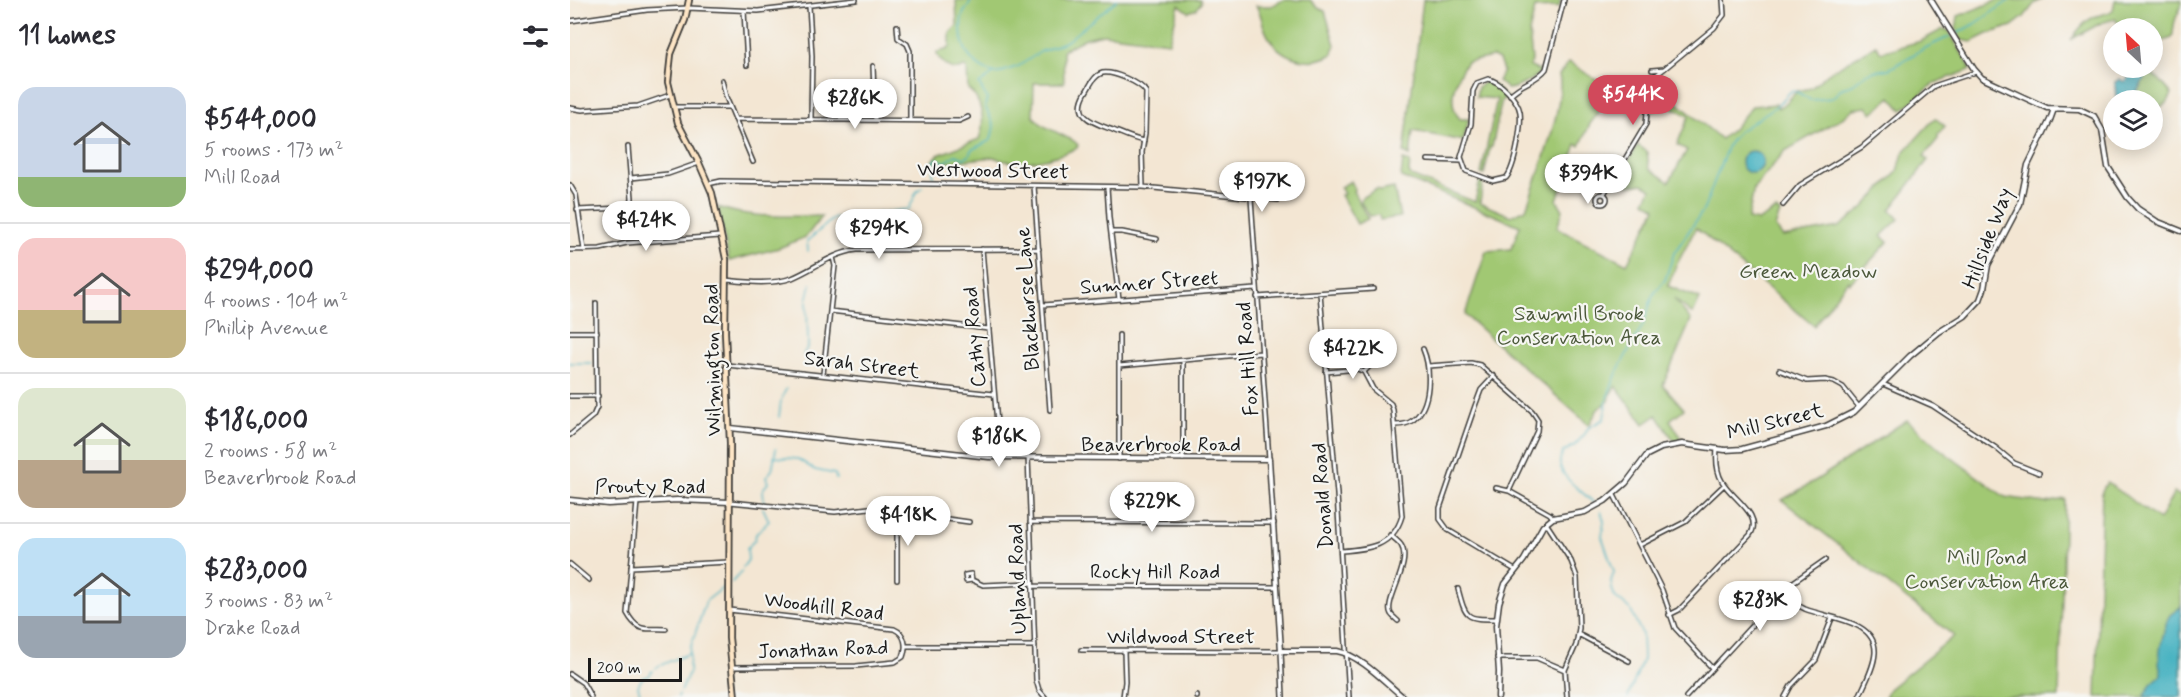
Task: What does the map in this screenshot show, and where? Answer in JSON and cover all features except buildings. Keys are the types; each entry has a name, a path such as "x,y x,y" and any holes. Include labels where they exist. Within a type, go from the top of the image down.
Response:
{"main road":[{"name":"Wilmington Road","path":"689,0 688,9 670,57 668,78 673,107 682,132 708,183 726,259 724,326 730,428 729,610 731,667 735,697"}],"street":[{"path":"570,21 635,11 688,9 744,11 856,0"},
{"path":"1510,95 1520,85 1538,77 1546,69 1564,0"},
{"path":"1604,194 1646,124 1649,88 1653,79 1719,23 1725,11 1723,0"},
{"path":"1931,0 1976,72 1985,79 2054,110 2078,109 2096,117 2102,130 2108,167 2128,198 2156,221 2181,231"},
{"path":"809,6 812,70 811,120"},
{"path":"744,11 747,65"},
{"path":"897,26 898,38 907,45 910,51 910,120"},
{"path":"873,66 875,120"},
{"path":"1652,70 1664,69"},
{"path":"1783,205 1800,185 1870,141 1934,86 1976,72"},
{"path":"1143,187 1142,152 1144,141 1147,98 1144,88 1110,73 1098,75 1082,100 1081,108 1084,115 1092,122 1144,141"},
{"path":"1491,79 1496,81 1518,106 1520,117 1514,167 1510,174 1499,180 1485,180 1466,171 1462,161 1471,124 1473,91 1482,80 1491,79"},
{"path":"722,80 730,107 753,162"},
{"path":"570,108 588,110 640,106 670,95"},
{"path":"673,107 730,107"},
{"name":"Hillside Way","path":"1888,379 1923,345 1962,318 1980,300 1988,265 2020,204 2028,165 2054,110"},
{"path":"736,119 959,121 968,117"},
{"path":"577,210 631,206 628,147"},
{"path":"1428,160 1462,161"},
{"path":"631,178 668,174 699,163"},
{"name":"Westwood Street","path":"708,183 729,181 1143,187 1278,200"},
{"path":"570,185 576,195 584,250"},
{"name":"Blackhorse Lane","path":"1035,186 1050,410"},
{"path":"1107,187 1119,299"},
{"name":"Fox Hill Road","path":"1251,198 1278,587 1282,697"},
{"path":"1111,232 1119,231 1157,239"},
{"path":"570,250 722,236"},
{"name":"Cathy Road","path":"982,249 1000,458"},
{"path":"726,280 781,281 799,275 833,257 857,250 1039,249"},
{"path":"823,374 835,266 833,257"},
{"name":"Sumner Street","path":"1043,305 1257,289"},
{"path":"1257,297 1374,289"},
{"name":"Donald Road","path":"1320,293 1341,551 1349,697"},
{"path":"570,435 595,413 598,406 596,303"},
{"path":"830,311 989,329"},
{"path":"570,332 597,332"},
{"path":"1119,334 1119,459"},
{"path":"1395,425 1412,422 1421,411 1429,388 1428,366 1423,349"},
{"path":"1119,366 1262,353"},
{"path":"1183,360 1183,459"},
{"path":"1428,366 1475,363 1484,367 1532,411 1538,422 1537,431 1509,491"},
{"name":"Sarah Street","path":"727,365 994,394"},
{"path":"1364,372 1369,366"},
{"path":"1326,372 1358,369 1364,372 1374,390 1392,406 1395,425 1402,514 1400,522 1383,543 1371,548 1341,551"},
{"path":"1779,370 1808,381 1834,382 1844,389 1859,407"},
{"path":"1494,376 1481,390 1440,508 1440,519 1448,530 1515,570"},
{"name":"Mill Street","path":"1498,697 1496,619 1502,592 1546,523 1553,518 1585,512 1614,495 1629,480 1645,457 1660,448 1682,444 1717,449 1743,449 1826,426 1847,417 1888,379"},
{"path":"1883,384 1928,403 1988,442 2014,463 2039,473"},
{"path":"570,396 598,396"},
{"name":"Beaverbrook Road","path":"730,428 1000,458 1028,456 1119,459 1269,459"},
{"path":"1669,615 1678,611 1753,531 1753,517 1724,485 1718,470 1717,449"},
{"name":"Upland Road","path":"1028,456 1036,685 1045,697"},
{"path":"1640,545 1685,522 1724,485"},
{"path":"1496,488 1509,491 1550,514 1553,518"},
{"path":"1614,495 1662,590 1676,630 1712,669"},
{"name":"Prouty Road","path":"570,500 608,504 677,500 730,502"},
{"path":"637,502 626,608 629,616 645,630 666,629"},
{"path":"730,502 835,512 867,508 969,522"},
{"path":"897,512 897,580"},
{"path":"1030,522 1274,523"},
{"path":"1546,523 1576,572 1579,598 1578,634 1565,670 1567,697"},
{"path":"1390,535 1401,545 1404,553 1401,573 1389,607 1391,614 1398,621"},
{"path":"1686,697 1782,593 1798,578 1825,560"},
{"path":"631,567 729,562"},
{"path":"570,564 590,580"},
{"name":"Rocky Hill Road","path":"972,580 983,585 1278,587"},
{"path":"1458,589 1469,616 1475,619 1496,619"},
{"path":"1782,593 1805,609 1862,628 1868,633 1874,642 1875,652 1873,663 1859,697"},
{"name":"Woodhill Road","path":"729,610 894,629 901,633 906,646"},
{"path":"1785,697 1791,686 1816,660 1832,618"},
{"path":"1578,634 1629,661"},
{"path":"906,646 1035,646"},
{"name":"Jonathan Road","path":"731,667 847,666 894,663 903,657 906,646"},
{"name":"Wildwood Street","path":"1081,650 1281,651"},
{"path":"1123,697 1124,650"},
{"path":"1281,651 1337,651 1347,654 1358,660 1403,697"},
{"path":"1497,658 1537,658 1565,670"},
{"path":"570,675 583,683 591,697"}],"green space":[{"path":"956,0 1200,0 1201,3 1197,9 1189,12 1179,5 1169,42 1103,34 1086,38 1063,50 1064,83 1034,83 1033,116 1042,125 1074,141 1078,145 1077,148 1036,161 1014,162 994,157 933,164 932,161 938,155 979,139 982,126 977,99 968,89 967,68 952,69 945,65 937,55 937,52 950,47 950,33 957,26"},
{"path":"1283,0 1310,0 1325,11 1335,45 1333,54 1323,58 1302,60 1292,57 1275,46 1256,6 1271,6"},
{"path":"1423,0 1561,0 1559,7 1535,8 1529,32 1532,60 1529,66 1542,70 1522,85 1507,89 1498,81 1503,71 1499,60 1493,57 1467,62 1456,82 1453,98 1456,113 1460,119 1469,119 1463,141 1413,131 1410,156 1404,153"},
{"path":"1998,0 2041,0 2012,26 1972,42 1961,40 1956,30 1958,16"},
{"path":"2115,0 2181,0 2172,38 2163,41 2163,18 2103,18 2103,22 2072,39 2087,21 2113,10"},
{"path":"1943,29 1948,30 1970,70 1935,83 1902,110 1891,97 1872,113 1867,107 1853,109 1844,117 1785,151 1754,188 1748,219 1758,221 1776,210 1780,213 1775,227 1783,237 1839,227 1863,208 1898,171 1903,153 1935,118 1945,126 1924,156 1928,160 1890,210 1899,219 1881,236 1888,242 1850,283 1848,280 1814,326 1696,228 1668,286 1700,299 1693,314 1674,299 1691,320 1663,385 1684,409 1670,420 1683,440 1674,441 1657,415 1644,424 1616,386 1609,401 1598,409 1589,425 1465,315 1486,251 1511,249 1520,226 1401,177 1403,160 1410,162 1411,176 1475,202 1480,180 1483,181 1480,203 1511,216 1526,209 1554,122 1560,88 1559,75 1569,62 1614,92 1590,124 1580,146 1576,144 1557,200 1563,210 1557,228 1627,264 1656,208 1645,201 1651,189 1643,184 1627,185 1619,177 1638,145 1647,152 1649,168 1669,182 1687,150 1677,145 1689,116 1668,105 1652,112 1651,95 1656,85 1721,139 1733,129 1752,106 1776,104 1778,108 1797,91 1811,88 1828,73 1876,45 1881,52 1921,41"},
{"path":"2144,78 2157,78 2172,94 2163,105 2163,90 2138,90"},
{"path":"1485,82 1494,85 1508,99 1502,99 1484,175 1481,174 1497,99 1476,97 1478,87"},
{"path":"1351,181 1355,189 1353,191 1368,219 1357,224 1341,195 1344,194 1340,187"},
{"path":"1394,188 1400,217 1380,220 1379,215 1370,216 1361,203 1361,198 1377,189 1380,191"},
{"path":"718,207 756,215 822,216 806,237 779,248 729,261"},
{"name":"Mill Pond Conservation Area","path":"1907,420 1940,449 2005,497 2046,503 2065,499 2059,697 1885,697 1889,689 1954,636 1782,500"},
{"name":"Mill Pond Conservation Area","path":"2107,482 2159,520 2174,493 2181,496 2181,697 2096,697 2102,491"}],"water":[{"path":"2127,78 2144,78 2138,90 2115,90 2115,82 2120,79 2124,82"},
{"path":"1752,151 1760,154 1763,162 1760,170 1752,173 1744,170 1741,162 1744,154"},
{"path":"2181,606 2181,697 2144,697 2151,684 2161,675 2159,657 2168,618"}],"waterway":[{"path":"971,0 962,17 964,45 967,53 978,66 996,74 1019,66 1040,52 1067,41 1117,0"},
{"path":"1956,34 2010,0"},
{"path":"1595,504 1563,473 1560,461 1563,452 1575,445 1588,428 1604,419 1607,398 1618,370 1643,325 1653,295 1665,280 1674,253 1704,209 1728,145 1738,132 1778,105 1791,91 1811,100 1832,98 1842,88 1850,86 1866,74 1889,69 1951,36"},
{"path":"933,181 933,161 938,159 945,162 955,155 964,158 969,156 971,150 991,140 994,126 985,106 987,98 979,84 993,74"},
{"path":"808,251 807,241 834,218 866,219 874,214 909,209 917,191 922,187"},
{"path":"803,355 808,346 807,300 811,284"},
{"path":"570,363 592,363"},
{"path":"779,417 781,400 786,389"},
{"path":"764,502 763,489 768,483 766,477 772,470 776,449"},
{"path":"774,457 798,459 815,470 835,474 836,479"},
{"path":"743,567 748,560 747,549 756,534 769,521 763,508"},
{"path":"1601,511 1604,521 1602,537 1614,572 1611,581 1612,589 1615,597 1630,609 1642,634 1643,659 1628,697"},
{"path":"732,582 742,571"},
{"path":"681,691 689,672 690,649 706,601 724,587"},
{"path":"656,668 690,653"},
{"path":"634,697 640,693 638,686 642,678 649,676 652,671"}],"park label":[{"name":"Green Meadow","path":"1808,271"},
{"name":"Sawmill Brook Conservation Area","path":"1579,325"}]}
